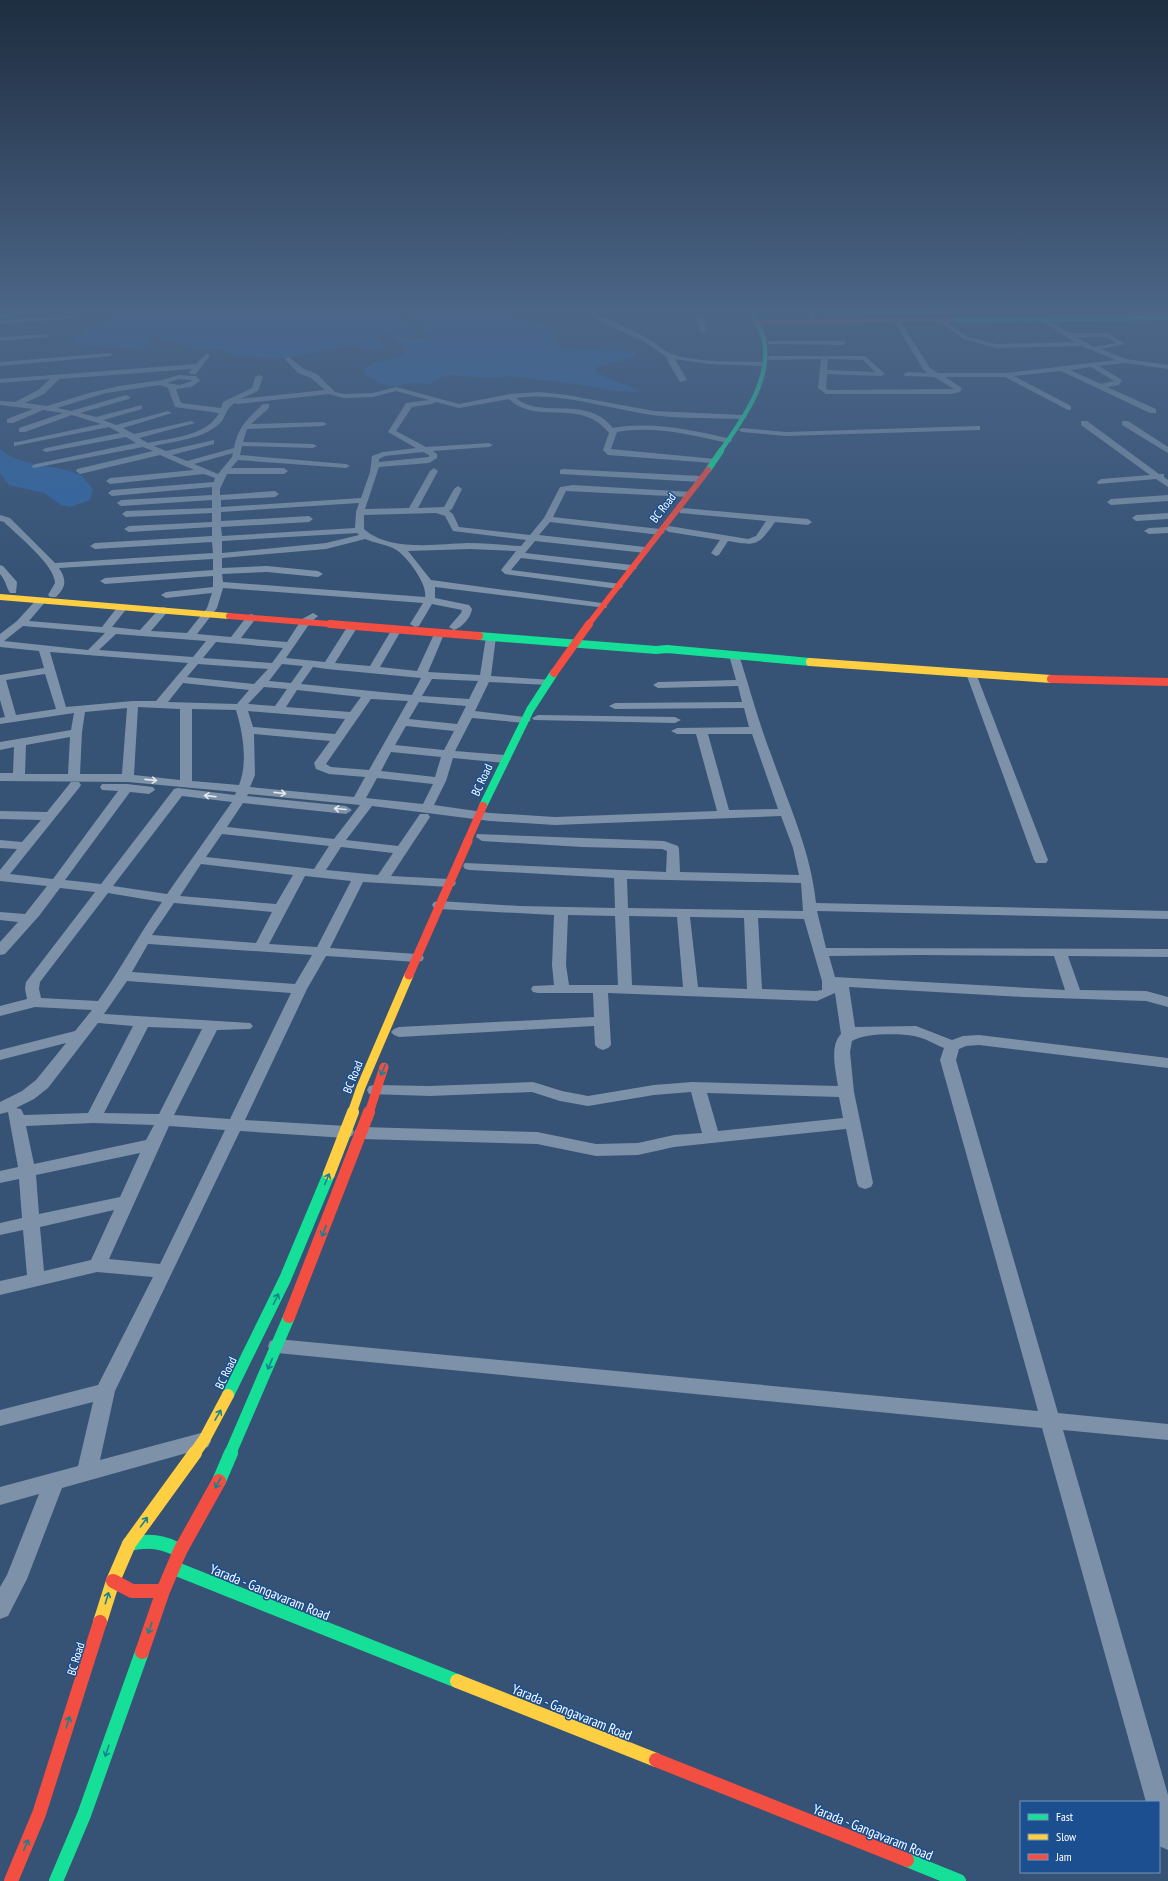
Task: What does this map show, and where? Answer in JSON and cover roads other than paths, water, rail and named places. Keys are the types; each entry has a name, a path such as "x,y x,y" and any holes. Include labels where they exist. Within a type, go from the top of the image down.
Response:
{"street":[{"path":"0,409 19,402"},
{"path":"10,421 67,402"},
{"path":"22,430 110,402"},
{"path":"177,402 178,405 225,408 266,402"},
{"path":"36,466 146,444 202,430 213,425 225,408 235,402"},
{"path":"375,465 432,460 433,454 395,434 392,430 409,405 432,402"},
{"path":"440,402 454,406 466,406 485,402"},
{"path":"518,402 523,406 573,410 598,418 612,431 613,435 607,450 611,453 716,461"},
{"path":"593,402 616,407 654,412 746,418"},
{"name":"BC Road","path":"10,1881 39,1814 113,1581 129,1544 204,1440 222,1408 286,1278 346,1132 361,1088 417,958 449,905 449,883 484,824 480,812 505,759 533,721 548,682 584,641 670,529 683,511 690,496 701,479 742,430 746,418 755,402"},
{"path":"1056,402 1068,408"},
{"path":"1134,402 1153,411"},
{"path":"0,403 47,408 97,419 203,472 221,477"},
{"path":"190,636 210,611 218,587 215,497 221,477 238,450 240,435 244,427 266,406"},
{"path":"53,437 63,431 97,419 139,407"},
{"path":"17,444 113,426 168,413"},
{"name":"BC Road","path":"584,641 602,606 645,550 690,496 716,461 728,441 746,418"},
{"path":"46,450 191,423"},
{"path":"1084,423 1168,484"},
{"path":"1126,423 1168,451"},
{"path":"244,427 323,424"},
{"path":"612,431 625,428 636,428 703,435 728,441"},
{"path":"742,430 785,434 977,428"},
{"path":"80,471 211,442"},
{"path":"362,533 360,512 375,465 375,458 379,455 426,449 489,445"},
{"path":"203,472 110,481 162,466 238,450 313,446"},
{"path":"238,450 284,460 346,466"},
{"path":"112,493 221,477 284,471"},
{"path":"412,511 434,471"},
{"path":"690,496 589,488 563,489 557,487 556,485 565,472 701,479"},
{"path":"1101,482 1168,476"},
{"path":"360,512 439,511 448,509 458,489"},
{"path":"563,489 548,519 505,571 618,586"},
{"path":"121,503 275,494"},
{"path":"1111,502 1168,498"},
{"path":"126,514 216,510 364,500"},
{"path":"439,511 449,514 456,529 645,550"},
{"path":"683,511 808,522"},
{"path":"1136,518 1168,516"},
{"path":"130,529 309,519"},
{"path":"548,519 660,532"},
{"path":"670,529 743,541 754,541 759,538 772,519"},
{"path":"2,520 52,566 60,580 59,589 53,595"},
{"path":"1148,531 1168,530"},
{"path":"52,566 217,556 326,546 362,533"},
{"path":"95,546 362,533 400,548 470,546 632,568"},
{"path":"716,553 726,538"},
{"path":"400,548 430,583 432,591 429,600 415,624"},
{"path":"0,568 12,582 13,591"},
{"path":"105,581 267,569 318,574"},
{"path":"430,583 602,606"},
{"path":"166,595 218,587 429,600 465,607 467,609 466,614 454,627"},
{"path":"0,590 210,611 309,619 352,626 491,637 656,644 667,648 734,655 972,676 1098,682 1168,682"},
{"path":"0,597 164,610 210,611 252,617 415,624 584,641"},
{"path":"0,639 21,623 41,600"},
{"path":"90,653 109,630 123,607"},
{"path":"144,632 164,610"},
{"path":"234,640 252,617"},
{"path":"36,1279 30,1223 27,1172 17,1121 7,1106 42,1084 80,1035 123,976 143,939 220,830 242,795 249,775 248,730 241,707 244,701 277,663 309,619"},
{"path":"21,623 290,645"},
{"path":"327,666 352,626"},
{"path":"373,670 398,629"},
{"path":"0,630 12,630"},
{"path":"318,873 362,805 374,774 401,722 415,699 425,676 440,632"},
{"path":"382,879 426,813 440,780 448,754 485,679 491,637"},
{"path":"160,704 214,638"},
{"path":"579,656 584,641"},
{"path":"0,644 90,653 196,660 309,664 425,676 548,682"},
{"path":"43,648 62,711"},
{"path":"734,655 756,730 799,848 807,879 809,911 820,952 835,982 849,1035"},
{"path":"279,709 309,664"},
{"path":"50,670 0,679 5,720 62,711 133,704 279,709 353,716"},
{"path":"972,676 1041,860"},
{"path":"180,680 295,687 368,695 474,703"},
{"path":"658,685 741,683"},
{"path":"368,695 320,763 320,766 329,770 440,780"},
{"path":"0,951 29,919 128,783 133,704"},
{"path":"615,706 748,705"},
{"path":"35,1002 32,989 33,982 106,889 182,788 186,706"},
{"path":"533,721 545,706"},
{"path":"0,877 50,816 74,781 76,732 80,709"},
{"path":"468,714 533,721 676,725 701,730 756,730"},
{"path":"401,722 461,728"},
{"path":"248,730 339,738"},
{"path":"701,730 724,814"},
{"path":"0,746 76,732"},
{"path":"19,777 20,743"},
{"path":"388,748 505,759"},
{"path":"0,777 128,783 242,795 362,805 426,813 484,824 670,846 674,853 674,876"},
{"path":"0,783 74,781"},
{"path":"484,824 786,812"},
{"path":"0,815 50,816"},
{"path":"220,830 401,850"},
{"path":"0,844 24,846"},
{"path":"198,860 359,878 449,883"},
{"path":"470,866 532,871 620,875 807,879"},
{"path":"262,946 301,871"},
{"path":"620,875 625,989"},
{"path":"0,877 106,889 170,899 281,909"},
{"path":"87,1471 105,1391 165,1271 300,989 359,878"},
{"path":"449,905 512,910 751,914 860,910 1168,915"},
{"path":"561,911 559,965 562,989"},
{"path":"683,912 691,992"},
{"path":"751,914 755,994"},
{"path":"0,916 29,919"},
{"path":"143,939 262,946 321,952 417,958"},
{"path":"820,952 920,951 1168,953"},
{"path":"1060,952 1074,995"},
{"path":"123,976 300,989"},
{"path":"538,989 625,989 817,996 829,992 835,982"},
{"path":"835,982 1074,995 1146,996 1168,1002"},
{"path":"600,989 603,1045"},
{"path":"0,1011 35,1002 97,1012 143,1022 211,1026 245,1026"},
{"path":"399,1032 601,1021"},
{"path":"93,1118 143,1022"},
{"path":"97,1265 128,1201 151,1145 211,1026"},
{"path":"865,1183 846,1092 842,1052 845,1039 849,1035 868,1031 899,1030 916,1032 933,1037 952,1046"},
{"path":"0,1055 80,1035"},
{"path":"1158,1801 948,1060 952,1046 963,1041 979,1040 1168,1063"},
{"path":"56,1881 84,1815 163,1591 180,1551 224,1473 277,1346 362,1133 375,1090 387,1060"},
{"path":"375,1090 430,1091 533,1087 547,1090 560,1096 588,1101 654,1090 697,1087 846,1092"},
{"path":"697,1087 712,1138"},
{"path":"17,1121 93,1118 163,1120 362,1133 537,1138 596,1150 638,1148 674,1142 853,1122"},
{"path":"0,1178 151,1145"},
{"path":"0,1230 128,1201"},
{"path":"0,1288 97,1265 165,1271"},
{"path":"277,1346 1168,1432"},
{"path":"0,1418 105,1391"},
{"path":"0,1496 204,1440"},
{"path":"0,1609 8,1581 54,1481"},
{"path":"129,1544 144,1540 156,1541 164,1543 180,1551"},
{"name":"Yarada - Gangavaram Road","path":"174,1568 959,1881"},
{"path":"113,1581 124,1589 132,1591 163,1591"},
{"path":"1160,1810 1168,1838"}]}
